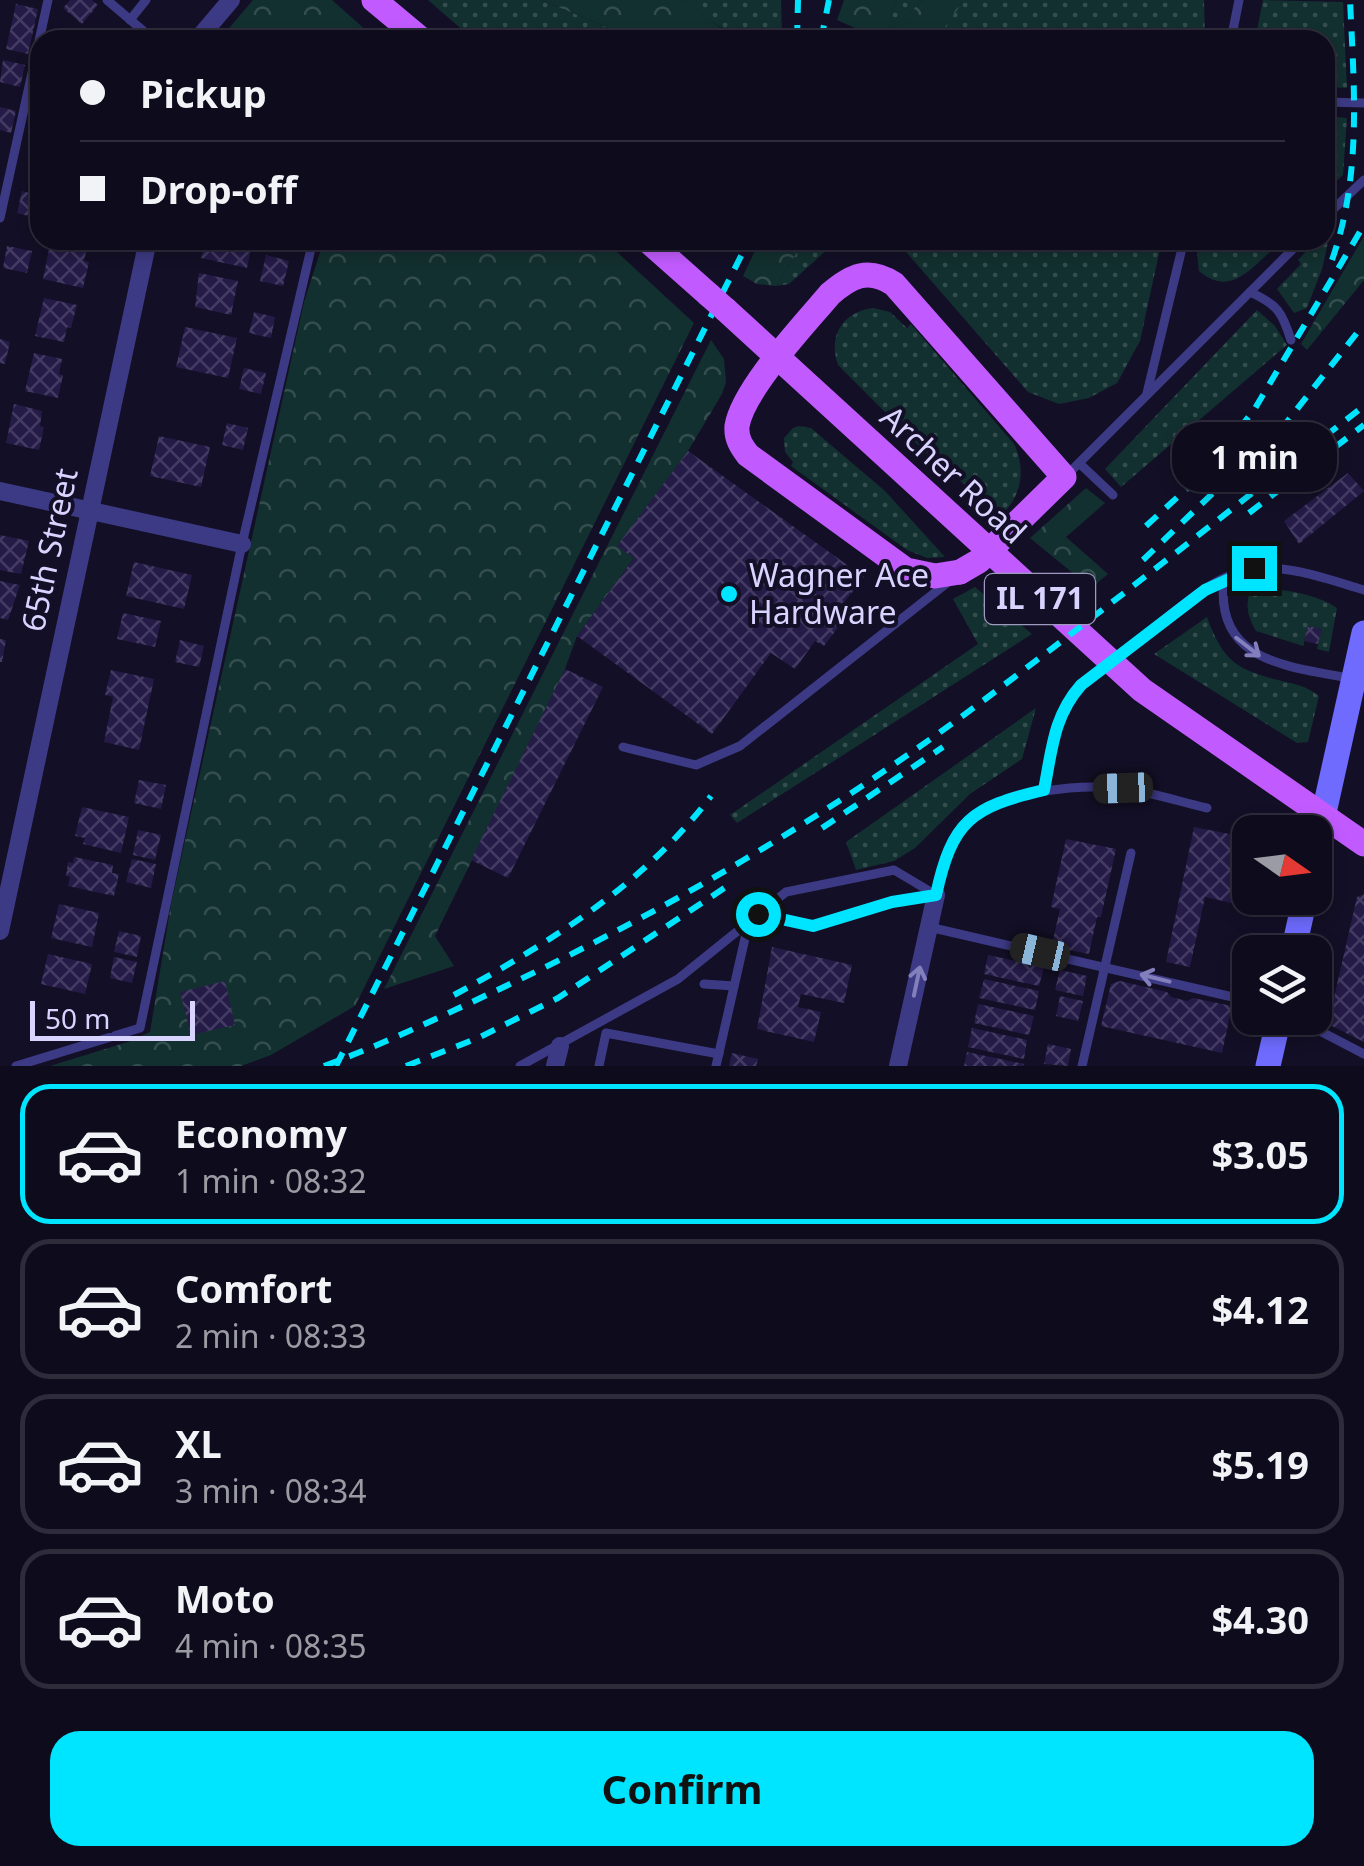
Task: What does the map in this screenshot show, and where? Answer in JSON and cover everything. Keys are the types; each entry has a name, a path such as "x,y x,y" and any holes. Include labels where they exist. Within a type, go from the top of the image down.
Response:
{"main road":[{"path":"374,0 410,30"},
{"name":"Archer Road","path":"659,250 1142,690 1323,815"},
{"path":"859,274 882,276 908,297 1071,470 978,561 960,572 935,576 906,570 748,455 739,444 736,429 741,414 777,358 830,294 859,274"},
{"name":"IL 171","path":"1332,822 1364,844"}],"street":[{"path":"206,30 231,0"},
{"name":"65th Street","path":"0,931 146,250"},
{"path":"0,491 242,544"},
{"path":"1324,815 1363,646"},
{"path":"898,1066 936,895"},
{"path":"1268,1066 1275,1035"},
{"path":"555,1066 560,1046"}],"lane":[{"path":"41,30 48,0"},
{"path":"108,0 142,30"},
{"path":"130,20 146,0"},
{"path":"1232,30 1240,0"},
{"path":"0,218 30,82"},
{"path":"1335,102 1364,103"},
{"path":"1335,207 1364,180"},
{"path":"16,1066 140,1028 242,544 311,250"},
{"path":"1147,396 1182,250"},
{"path":"1114,495 1071,470 1292,250"},
{"path":"1250,292 1272,302 1284,318 1292,340"},
{"path":"1044,790 1057,722 1065,703 1081,685 1205,590 1254,568 1278,568 1364,590"},
{"path":"623,747 696,765 740,746 960,572"},
{"path":"1224,580 1227,621 1246,647 1260,657 1280,663 1354,679"},
{"path":"936,895 944,860 968,820 1009,798 1044,790 1123,788 1207,808"},
{"path":"1082,1066 1130,853"},
{"path":"520,1066 678,979 786,892 798,887 894,870 936,895"},
{"path":"758,914 813,926 892,902 936,895"},
{"path":"716,1066 748,923"},
{"path":"929,927 1232,998"},
{"path":"704,984 734,986"},
{"path":"599,1066 606,1033 719,1054"},
{"path":"1328,1035 1364,1054"}],"green space":[{"path":"253,0 332,0 366,30 228,30"},
{"path":"428,0 541,0 614,30 462,30"},
{"path":"541,0 683,0 723,30 614,30"},
{"path":"683,0 781,0 782,30 725,30"},
{"path":"844,0 895,0 888,30 854,30 837,20"},
{"path":"895,0 923,0 890,30 887,30"},
{"path":"923,0 962,3 943,30 890,30"},
{"path":"961,0 1204,0 1205,30 942,30"},
{"path":"1263,0 1343,2 1347,88 1335,87 1335,30 1257,30"},
{"path":"1335,117 1347,118 1343,175 1335,183"},
{"path":"1364,236 1364,280 1307,350 1301,344"},
{"path":"321,250 615,250 694,323 355,1006 271,1055 241,1066 50,1066 150,1032 171,904 304,302"},
{"path":"755,250 798,250 776,286 757,284 743,276"},
{"path":"798,250 827,250 789,284 776,286"},
{"path":"904,250 1160,250 1140,341 1117,383 1089,398 1059,404 1028,392"},
{"path":"1198,250 1273,250 1240,277 1221,282 1199,271"},
{"path":"1308,250 1326,250 1307,308 1294,313 1277,289 1301,264 1298,260"},
{"path":"873,308 890,312 907,328 911,324 1014,444 1020,481 1014,499 1002,514 931,458 838,365 835,345 840,328 853,315"},
{"path":"1257,310 1275,326 1287,345 1121,487 1105,469"},
{"path":"711,340 724,359 726,382 722,394 688,451 618,546 634,558 577,636 565,669 435,936 454,966 384,989"},
{"path":"799,426 811,428 885,491 945,557 927,558 907,550 791,466 784,438"},
{"path":"1086,488 1105,503 1066,537 1108,574 1091,588 1030,538"},
{"path":"975,587 1032,634 737,823 730,815 978,644 953,599"},
{"path":"1251,588 1296,592 1337,608 1329,652 1317,649 1321,629 1308,626 1303,646 1256,631 1248,610"},
{"path":"1207,617 1219,644 1242,668 1302,686 1319,696 1308,742 1297,743 1154,654"},
{"path":"1036,708 1022,759 970,794 915,848 894,861 856,870 846,842"}],"building":[{"path":"70,0 92,0 98,5 82,24 63,8"},
{"path":"16,4 38,9 33,30 30,30 28,54 6,49"},
{"path":"3,60 25,65 20,87 0,82"},
{"path":"0,107 16,111 11,133 0,130"},
{"path":"22,191 30,193 30,216 17,213"},
{"path":"7,246 32,251 27,273 3,268"},
{"path":"49,250 87,250 84,261 89,262 83,288 43,279"},
{"path":"203,250 251,250 247,268 201,258"},
{"path":"266,255 289,261 283,286 260,281"},
{"path":"199,273 238,281 231,315 195,307"},
{"path":"44,298 77,305 64,342 35,336"},
{"path":"254,312 275,317 271,338 249,333"},
{"path":"185,327 237,338 228,378 176,367"},
{"path":"0,339 10,342 5,364 0,363"},
{"path":"34,353 62,359 58,398 25,391"},
{"path":"244,368 266,373 261,394 239,389"},
{"path":"14,404 42,411 40,426 44,427 39,450 6,443"},
{"path":"227,423 248,428 243,450 222,445"},
{"path":"159,436 210,447 201,487 150,476"},
{"name":"Wagner Ace Hardware","path":"688,451 864,577 838,610 846,617 824,646 815,641 795,669 771,653 712,734 577,636 634,558 617,546"},
{"path":"1348,473 1364,491 1299,544 1284,521"},
{"path":"0,535 29,541 21,574 0,570"},
{"path":"134,562 192,575 184,609 126,596"},
{"path":"0,581 20,585 8,620 0,618"},
{"path":"123,613 161,621 155,647 117,639"},
{"path":"1308,626 1322,629 1318,644 1304,641"},
{"path":"0,639 6,640 2,662 0,662"},
{"path":"180,640 204,646 199,667 175,662"},
{"path":"565,669 603,687 508,878 471,860"},
{"path":"111,670 154,679 139,750 104,742 113,697 105,695"},
{"path":"139,780 166,785 161,809 134,803"},
{"path":"82,807 129,817 121,853 83,844 85,838 75,836"},
{"path":"1194,827 1232,834 1232,903 1205,897 1190,967 1166,962"},
{"path":"138,830 161,835 155,860 133,855"},
{"path":"1066,839 1116,849 1089,954 1064,949 1053,940 1060,909 1051,907"},
{"path":"74,857 113,865 112,873 119,874 114,896 68,886 68,862 73,863"},
{"path":"132,859 156,864 151,888 126,882"},
{"path":"1364,894 1364,1042 1332,1026 1332,1006 1357,897"},
{"path":"59,904 99,913 92,947 51,938"},
{"path":"119,931 141,936 137,957 114,952"},
{"path":"772,947 852,965 844,1003 801,994 798,1007 821,1012 814,1042 757,1029"},
{"path":"48,954 92,964 85,994 41,984"},
{"path":"988,955 1044,967 1039,986 984,974"},
{"path":"114,957 137,962 132,983 110,978"},
{"path":"1060,970 1087,976 1083,996 1055,990"},
{"path":"984,979 1039,991 1035,1010 979,998"},
{"path":"225,981 235,1025 191,1035 180,992"},
{"path":"1120,981 1187,1001 1193,998 1232,1006 1222,1053 1101,1026 1111,984"},
{"path":"1060,996 1083,1001 1078,1021 1056,1016"},
{"path":"978,1004 1034,1016 1029,1035 974,1023"},
{"path":"972,1028 1027,1040 1024,1059 968,1047"},
{"path":"1048,1044 1071,1049 1068,1066 1044,1064"},
{"path":"967,1052 1024,1064 964,1066"},
{"path":"732,1053 758,1059 756,1066 729,1066"}],"railway":[{"path":"797,30 798,0"},
{"path":"823,30 829,0"},
{"path":"1332,260 1342,228 1352,163 1350,0"},
{"path":"1146,526 1205,472 1254,410 1364,225"},
{"path":"336,1066 744,250"},
{"path":"1143,560 1286,423 1364,324"},
{"path":"324,1066 408,1031 622,928 812,818 992,694 1364,406"},
{"path":"1249,513 1364,425"},
{"path":"822,828 943,747"},
{"path":"454,995 560,932 626,884 685,828 711,796"},
{"path":"406,1066 478,1038 558,998 732,883"}],"place":[{"name":"Wagner Ace Hardware","path":"729,594"}],"route":[{"path":"758,914 813,926 892,902 936,895 952,841 968,820 1009,798 1044,790 1057,722 1065,703 1081,685 1205,590 1254,568"}]}
